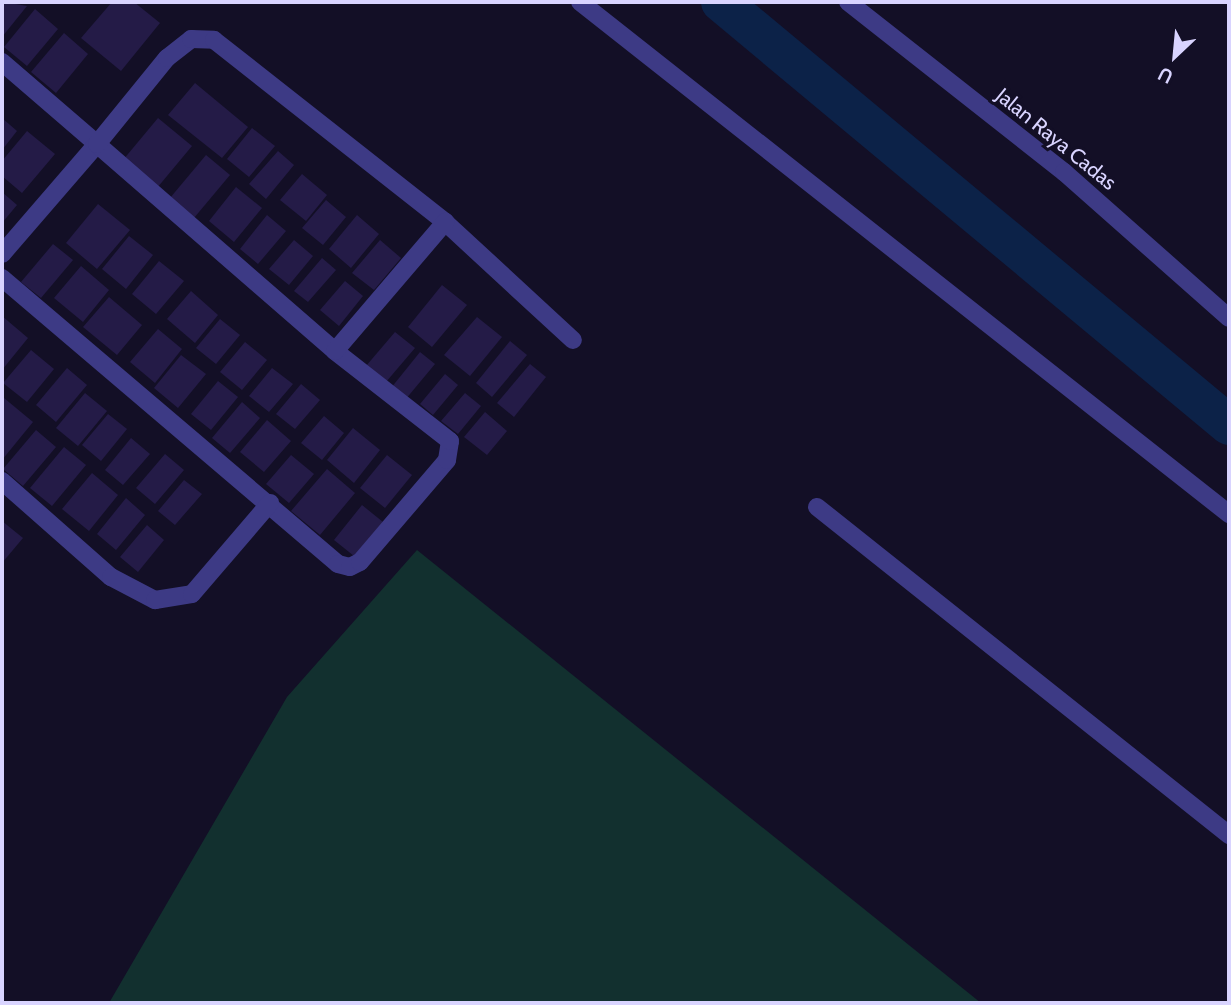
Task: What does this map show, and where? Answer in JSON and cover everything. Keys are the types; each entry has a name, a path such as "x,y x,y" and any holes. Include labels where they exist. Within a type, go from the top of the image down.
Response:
{"street":[{"path":"580,2 1229,514"},
{"name":"Jalan Raya Cadas","path":"848,2 1064,172 1229,318"},
{"path":"2,254 167,58 191,39 214,40 445,222 573,340"},
{"path":"2,62 335,351 450,441 451,454 350,568 338,564 270,503 2,278"},
{"path":"335,351 445,222"},
{"path":"2,481 111,576 155,600 192,594 270,503"},
{"path":"817,507 1229,835"}],"green space":[{"path":"417,550 981,1003 109,1003 287,697"}],"building":[{"path":"4,2 27,6 2,37 2,5"},
{"path":"112,2 134,2 160,23 121,71 81,38"},
{"path":"35,9 58,29 27,66 4,47"},
{"path":"64,33 88,54 56,93 31,72"},
{"path":"195,83 248,127 222,158 168,115"},
{"path":"2,118 17,131 2,150"},
{"path":"158,118 192,146 157,188 123,160"},
{"path":"252,128 275,146 249,177 227,159"},
{"path":"27,131 55,154 22,193 2,176 2,161"},
{"path":"278,151 294,165 266,199 249,184"},
{"path":"206,155 230,175 194,218 170,198"},
{"path":"302,174 327,195 306,221 280,200"},
{"path":"236,187 262,208 234,242 209,221"},
{"path":"2,192 17,205 2,223"},
{"path":"326,200 346,217 323,245 302,228"},
{"path":"98,204 130,230 97,269 66,243"},
{"path":"267,215 286,231 258,264 240,249"},
{"path":"357,215 379,234 351,268 329,249"},
{"path":"129,236 153,255 126,289 102,269"},
{"path":"294,240 313,256 289,285 269,269"},
{"path":"380,240 401,258 374,290 352,273"},
{"path":"53,244 73,260 41,298 21,282"},
{"path":"322,258 336,270 308,302 294,291"},
{"path":"159,261 184,281 156,314 132,294"},
{"path":"81,266 109,290 83,322 54,298"},
{"path":"345,281 363,296 339,326 320,310"},
{"path":"442,285 467,305 432,347 408,327"},
{"path":"191,291 218,315 195,343 167,319"},
{"path":"109,297 142,325 117,355 83,327"},
{"path":"2,316 28,338 2,370"},
{"path":"477,317 502,337 470,376 444,355"},
{"path":"220,319 240,335 216,364 196,348"},
{"path":"158,329 182,349 155,383 130,362"},
{"path":"395,332 415,348 386,382 366,366"},
{"path":"510,341 527,355 492,397 476,383"},
{"path":"245,342 267,360 242,390 220,372"},
{"path":"31,350 54,369 27,402 3,383"},
{"path":"420,352 435,364 405,400 391,388"},
{"path":"181,355 206,374 178,408 154,388"},
{"path":"530,364 546,377 514,417 497,403"},
{"path":"67,368 87,385 56,422 36,405"},
{"path":"272,368 293,384 269,412 249,396"},
{"path":"445,374 458,385 433,415 420,404"},
{"path":"218,381 238,397 211,430 191,414"},
{"path":"301,384 320,400 295,429 276,414"},
{"path":"85,393 107,411 78,446 56,428"},
{"path":"465,393 481,406 458,434 441,421"},
{"path":"4,398 33,422 2,460 2,400"},
{"path":"242,402 260,418 230,453 212,438"},
{"path":"485,412 507,431 487,455 464,437"},
{"path":"108,414 127,429 101,461 82,445"},
{"path":"324,416 344,433 322,460 301,443"},
{"path":"267,420 291,441 264,472 240,452"},
{"path":"353,428 380,450 354,483 327,460"},
{"path":"36,430 56,447 23,486 3,469"},
{"path":"131,438 150,454 123,485 105,470"},
{"path":"64,447 86,465 52,506 30,488"},
{"path":"165,454 184,470 155,504 136,488"},
{"path":"291,455 314,474 289,503 266,484"},
{"path":"387,455 412,475 385,508 360,488"},
{"path":"327,469 355,493 320,535 291,511"},
{"path":"92,473 118,495 89,531 62,509"},
{"path":"184,480 202,494 175,525 158,511"},
{"path":"126,498 145,515 116,550 97,534"},
{"path":"362,505 383,522 354,556 334,540"},
{"path":"2,521 23,538 2,563"},
{"path":"147,525 164,540 138,572 120,557"}],"waterway":[{"path":"721,2 1229,425"}]}
